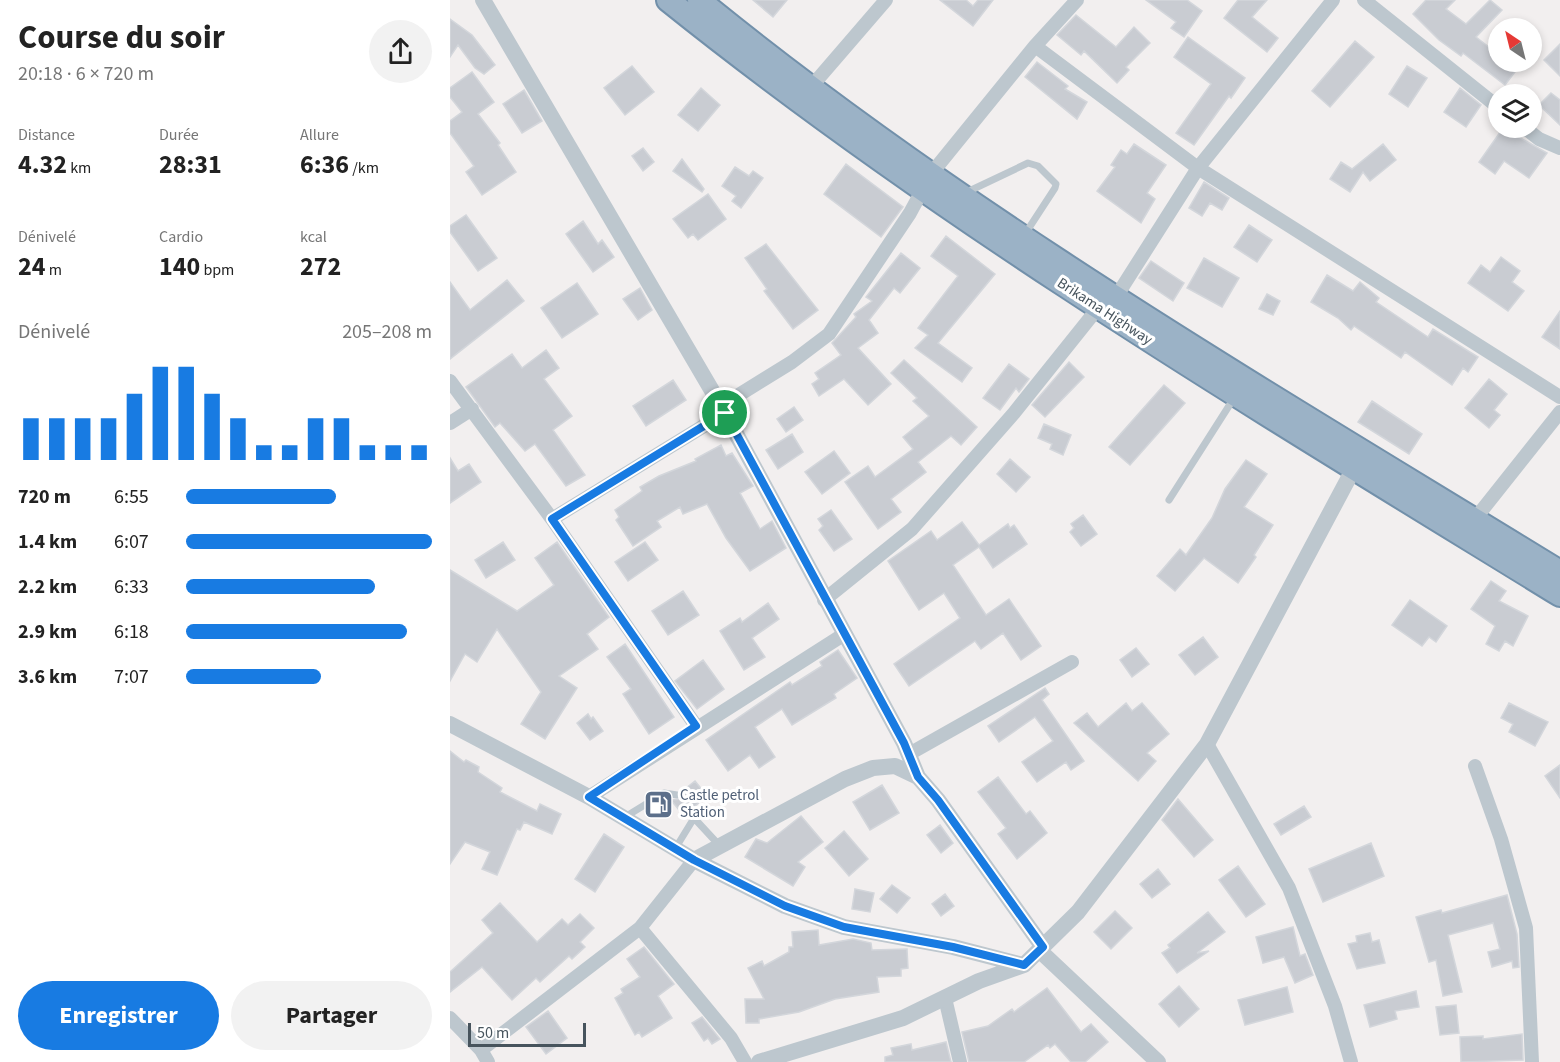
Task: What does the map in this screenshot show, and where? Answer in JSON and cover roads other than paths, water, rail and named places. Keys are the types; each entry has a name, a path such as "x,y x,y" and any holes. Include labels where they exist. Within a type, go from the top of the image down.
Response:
{"highway":[{"name":"Brikama Highway","path":"668,0 785,90 1107,302 1237,395 1560,595"},
{"name":"Brikama Highway","path":"700,0 811,87 926,182 962,195 1018,243"},
{"name":"Brikama Highway","path":"1107,302 1560,572"}],"street":[{"path":"483,0 723,410 909,754 918,777 938,800 1041,949 1158,1062"},
{"path":"811,87 886,0"},
{"path":"552,519 723,410 829,334 910,213 926,182 1035,46 1077,0"},
{"path":"825,600 912,529 1014,413 1107,302 1198,168 1332,0"},
{"path":"1364,0 1488,99"},
{"path":"1035,46 1198,168 1560,397"},
{"path":"1538,138 1560,148"},
{"path":"450,381 552,519 696,726"},
{"path":"450,423 471,409"},
{"path":"1474,519 1560,412"},
{"path":"759,1062 903,1018 979,981 1024,965 1041,949 1078,912 1207,744 1354,468"},
{"path":"589,797 696,726 843,635"},
{"path":"909,754 1072,662"},
{"path":"450,724 625,817 694,860 785,906 844,927 953,947 1024,965"},
{"path":"1207,744 1289,888 1335,1006 1351,1062"},
{"path":"450,1018 485,1056 640,928 694,860 845,779 873,768 895,766 918,777"},
{"path":"1475,766 1501,839 1526,928 1532,1062"},
{"path":"640,928 731,1038 745,1062"},
{"path":"945,998 960,1062"}],"lane":[{"path":"962,195 1028,163 1034,163 1056,184 1018,243"},
{"path":"1169,500 1237,395"},
{"path":"625,817 664,793 677,795"},
{"path":"690,810 694,818 720,846"},
{"path":"675,849 694,818"}],"place":[{"name":"Castle petrol Station","path":"659,804"}]}
